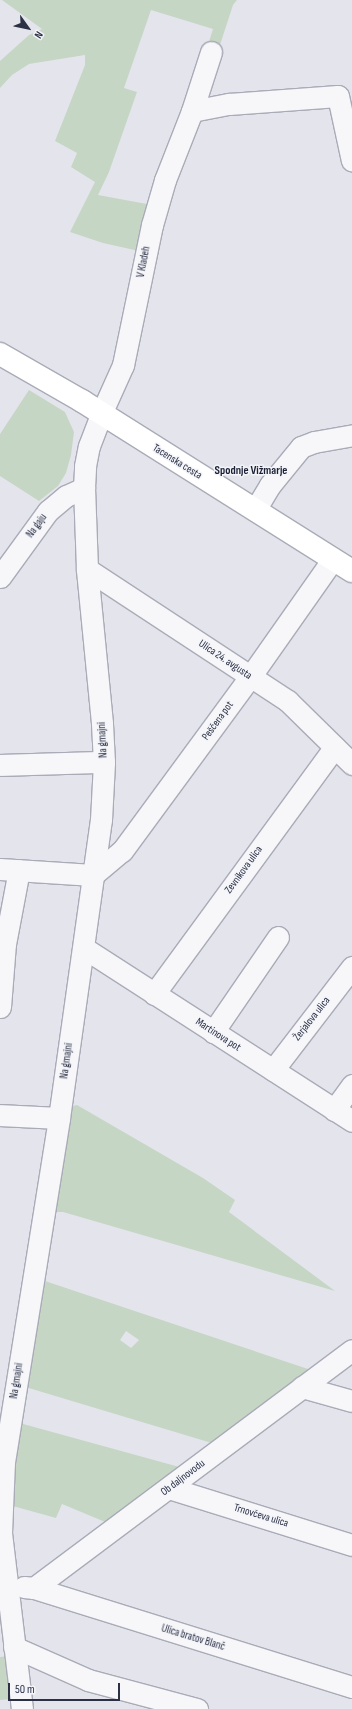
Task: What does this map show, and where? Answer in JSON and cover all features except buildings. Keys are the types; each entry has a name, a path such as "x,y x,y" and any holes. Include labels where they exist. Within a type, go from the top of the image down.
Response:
{"main road":[{"name":"Tacenska cesta","path":"0,354 101,414 352,571"}],"street":[{"name":"V Kladeh","path":"101,414 123,365 152,225 165,180 192,111 211,52"},
{"path":"192,111 229,104 345,95 352,161"},
{"name":"Na gmajni","path":"22,1709 1,1533 4,1462 59,1118 101,820 104,762 102,723 87,568 84,488 85,466 89,446 101,414"},
{"path":"255,510 288,460 301,447 314,442 352,435"},
{"name":"Na gaju","path":"0,577 48,511 66,496 84,488"},
{"name":"Peščena pot","path":"93,875 122,851 250,677 333,559"},
{"name":"Ulica 24. avgusta","path":"87,568 288,701 352,764"},
{"name":"Zevnikova ulica","path":"154,994 335,747"},
{"path":"0,765 104,762"},
{"path":"0,1007 10,870 93,875"},
{"path":"213,1032 278,937"},
{"name":"Martinova pot","path":"84,948 352,1121"},
{"name":"Žerjalova ulica","path":"273,1070 352,967"},
{"path":"334,1110 352,1085"},
{"path":"0,1115 59,1118"},
{"name":"Ob daljnovodu","path":"34,1588 352,1350"},
{"path":"302,1387 352,1401"},
{"name":"Trnovčeva ulica","path":"169,1488 352,1545"},
{"path":"8,1586 34,1588"},
{"name":"Ulica bratov Blanč","path":"34,1588 352,1687"},
{"path":"14,1647 88,1680 197,1709"},
{"path":"128,1690 138,1709"}],"green space":[{"path":"2,0 237,0 233,5 219,48 207,48 213,29 151,10 124,88 137,92 109,172 98,195 147,204 139,251 103,243 70,232 95,182 71,167 77,153 55,141 85,65 85,55 29,64 12,75 0,88 0,61 29,35 42,29"},
{"path":"29,390 65,412 74,432 71,455 66,473 58,486 39,501 0,476 0,434"},
{"path":"77,1105 203,1178 235,1200 229,1212 335,1291 63,1212 52,1212 69,1110 72,1106"},
{"path":"39,1279 314,1371 215,1444 22,1386","holes":["126,1331 139,1340 131,1348 120,1340"]},
{"path":"16,1422 183,1468 110,1524 62,1504 56,1518 9,1505"},
{"path":"9,1656 14,1699 0,1700 0,1657"}],"district":[{"name":"Spodnje Vižmarje","path":"251,471"}]}
